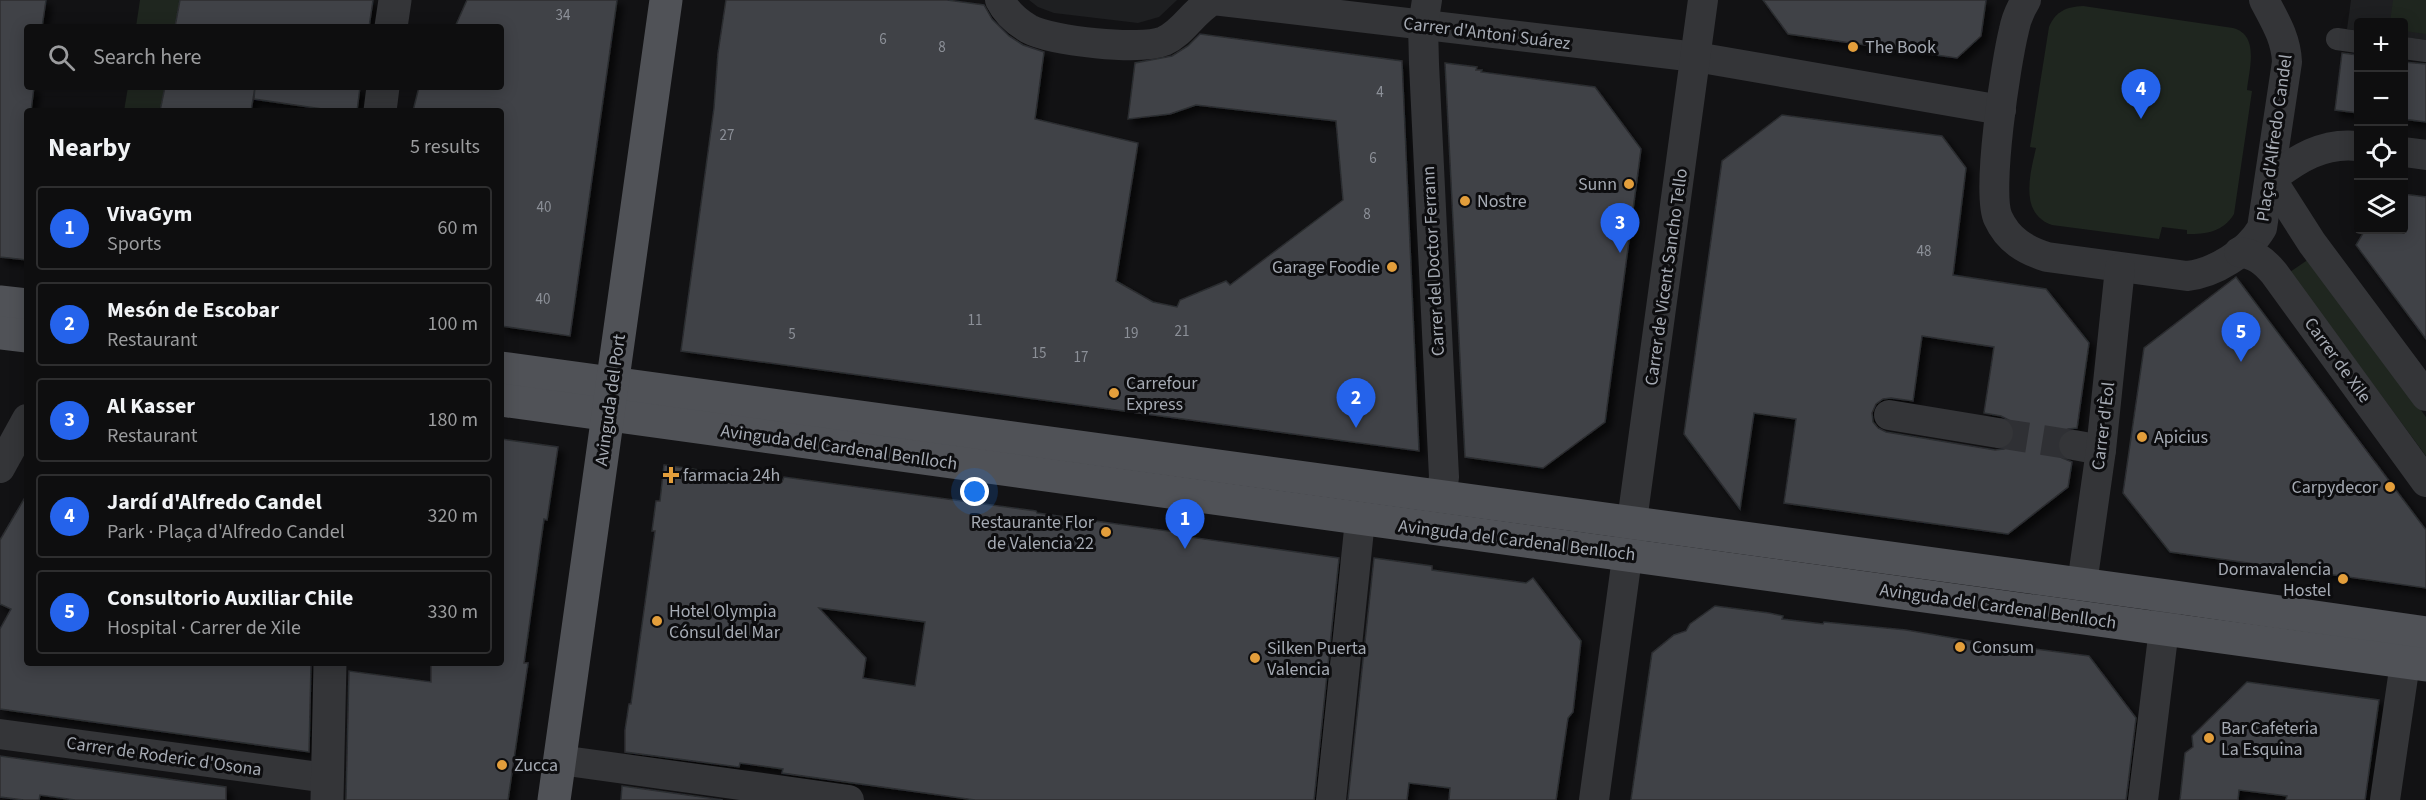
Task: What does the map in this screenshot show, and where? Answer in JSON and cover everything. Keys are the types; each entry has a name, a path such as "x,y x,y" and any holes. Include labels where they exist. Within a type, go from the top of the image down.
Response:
{"main road":[{"name":"Avinguda del Port","path":"554,800 666,0"},
{"path":"0,302 24,305"},
{"path":"0,333 24,336"},
{"path":"504,369 609,398"},
{"path":"504,400 609,398"},
{"name":"Avinguda del Cardenal Benlloch","path":"609,398 1441,497 1630,539 2164,629 2415,664"},
{"name":"Avinguda del Cardenal Benlloch","path":"609,398 1360,520 1630,539 2082,584 2426,633"}],"street":[{"path":"392,24 395,0"},
{"name":"Carrer d'Antoni Suárez","path":"1000,0 1013,18 1037,32 1129,46 1150,45 1165,40 1177,33 1196,11 1213,0 1425,12 2001,110"},
{"name":"Carrer de Vicent Sancho Tello","path":"1594,800 1703,0"},
{"name":"Plaça d'Alfredo Candel","path":"2026,0 2013,30 2001,110 1993,194 1996,216 2015,242 2036,254 2174,275 2199,274 2239,252 2254,241 2262,228 2287,62 2286,46 2280,28 2264,0"},
{"name":"Carrer del Doctor Ferrann","path":"1425,12 1444,477 1441,497"},
{"path":"2408,49 2426,51"},
{"path":"380,108 384,90"},
{"path":"2354,146 2327,147 2294,162 2271,179 2312,243 2426,396"},
{"path":"2408,153 2426,155"},
{"name":"Carrer de Xile","path":"2239,252 2250,254 2264,262 2274,273 2426,482"},
{"name":"Carrer d'Èol","path":"2082,584 2088,448 2120,268"},
{"path":"1889,415 1998,433"},
{"path":"0,468 24,424"},
{"path":"1331,800 1360,520"},
{"path":"2143,800 2168,596"},
{"path":"2385,800 2415,664"},
{"path":"327,789 330,666"},
{"name":"Carrer de Roderic d'Osona","path":"0,734 327,789"},
{"path":"560,760 849,800"}],"shaded area":[{"path":"140,0 180,0 176,24 136,24"},
{"path":"1029,0 1177,0 1159,17 1138,23 1054,13 1038,7"},
{"path":"2351,0 2426,0 2426,40 2408,38 2408,18 2354,18 2354,30 2347,29"},
{"path":"2393,0 2426,0 2426,34 2408,32 2408,18 2391,18"},
{"path":"2083,6 2233,28 2247,38 2250,45 2251,63 2247,90 2252,91 2234,214 2225,225 2214,231 2187,234 2187,230 2162,227 2159,239 2052,225 2042,220 2035,212 2029,192 2036,148 2030,147 2049,27 2062,11"},
{"path":"128,90 164,90 161,108 124,108"},
{"path":"2309,259 2426,417 2426,456 2290,272"}],"building":[{"path":"0,0 46,0 42,24 24,24 24,90 34,90 31,108 24,108 24,260 0,257"},
{"path":"180,0 373,0 369,24 176,24"},
{"path":"467,0 617,0 570,336 504,326 504,108 414,108 418,90 504,90 504,24 456,24"},
{"path":"726,0 947,0 984,5 992,19 1009,36 1023,45 1044,52 1035,119 1138,143 1116,281 1153,302 1177,307 1180,300 1226,281 1230,285 1343,200 1336,121 1196,105 1170,114 1128,119 1135,63 1172,56 1188,46 1200,34 1402,61 1419,451 681,351 714,108 718,53"},
{"path":"1763,0 1986,0 1981,36 1957,58 1788,34"},
{"path":"2342,53 2354,54 2354,112 2335,110"},
{"path":"2408,62 2426,64 2426,122 2408,120"},
{"path":"1445,63 1477,67 1476,70 1482,70 1481,72 1595,87 1641,149 1605,422 1543,468 1465,457"},
{"path":"164,90 254,90 252,108 161,108"},
{"path":"255,90 360,90 357,108 316,108 254,99"},
{"path":"1782,115 1942,136 1966,168 1953,275 2046,289 2089,343 2077,428 2061,433 2057,442 2062,458 2072,462 2068,487 2008,534 1784,503 1796,419 1754,413 1740,509 1684,434 1722,161","holes":["1922,336 1994,347 1984,413 2001,416 2014,426 2015,435 2011,444 2004,449 1995,450 1886,432 1873,422 1872,413 1876,404 1883,399 1913,401"]},
{"path":"2408,195 2426,197 2426,339 2356,245 2363,234 2408,234"},
{"path":"2236,277 2426,530 2426,588 2170,552 2123,493 2144,348"},
{"path":"504,439 558,447 547,520 544,519 524,663 528,663 508,800 346,800 349,671 431,682 431,666 504,666"},
{"path":"664,465 782,482 784,477 1036,511 1037,513 1183,533 1182,536 1339,558 1314,800 975,800 782,773 783,769 740,763 739,767 625,752 625,730 629,704 631,704 655,531 652,531 656,501 660,501","holes":["819,608 925,622 915,686 863,678 866,658"]},
{"path":"24,499 24,666 311,666 309,752 0,709 0,629 11,609 0,604 0,540"},
{"path":"1374,558 1432,566 1432,570 1526,583 1533,578 1581,641 1573,712 1568,718 1556,800 1449,800 1450,788 1409,783 1407,800 1348,800"},
{"path":"1715,606 1769,613 1783,616 1782,619 1906,630 2000,646 2089,656 2136,718 2126,800 1631,800 1652,653 1674,635 1686,631 1690,624"},
{"path":"2247,682 2379,700 2365,800 2286,800 2287,796 2239,790 2238,800 2180,800 2185,753 2193,747 2192,736"},
{"path":"0,756 226,787 226,800 75,800 40,795 39,800 24,800 0,797"},
{"path":"622,786 723,800 621,800"}],"tunnel":[{"path":"1998,433 2074,445"}],"place":[{"name":"The Book","path":"1853,47"},
{"name":"Jardí d'Alfredo Candel","path":"2141,119"},
{"name":"Sunn","path":"1629,184"},
{"name":"Nostre","path":"1465,201"},
{"name":"Al Kasser","path":"1620,253"},
{"name":"Garage Foodie","path":"1392,267"},
{"name":"Consultorio Auxiliar Chile","path":"2241,362"},
{"name":"Carrefour Express","path":"1114,393"},
{"name":"Mesón de Escobar","path":"1356,428"},
{"name":"Apicius","path":"2142,437"},
{"name":"farmacia 24h","path":"671,475"},
{"name":"Carpydecor","path":"2390,487"},
{"name":"Restaurante Flor de Valencia 22","path":"1106,532"},
{"name":"VivaGym","path":"1185,549"},
{"name":"Dormavalencia Hostel","path":"2343,579"},
{"name":"Hotel Olympia Cónsul del Mar","path":"657,621"},
{"name":"Consum","path":"1960,647"},
{"name":"Silken Puerta Valencia","path":"1255,658"},
{"name":"Bar Cafeteria La Esquina","path":"2209,738"},
{"name":"Zucca","path":"502,765"}]}
